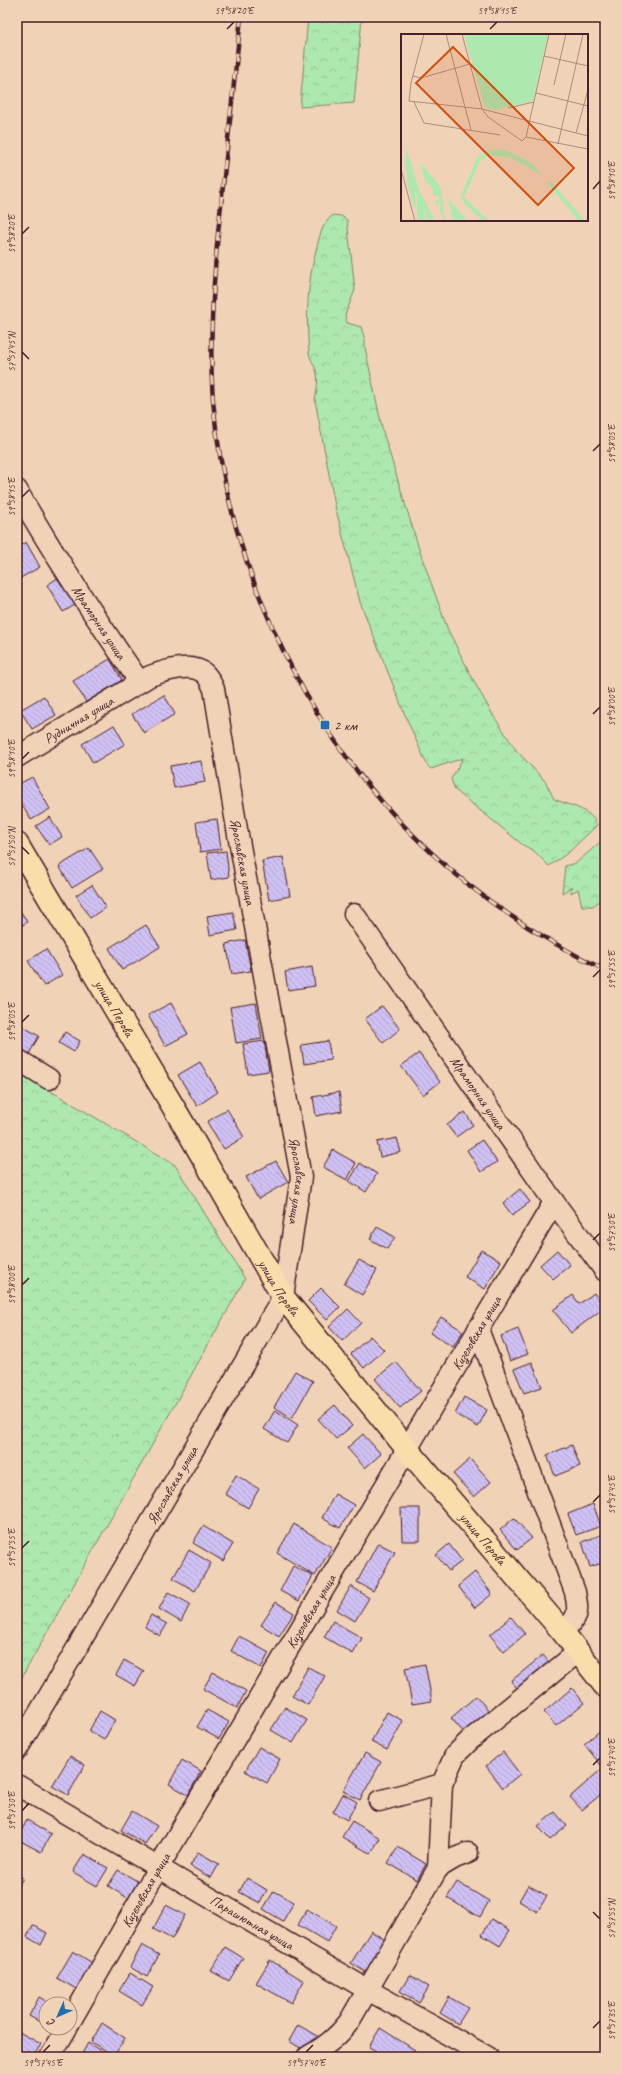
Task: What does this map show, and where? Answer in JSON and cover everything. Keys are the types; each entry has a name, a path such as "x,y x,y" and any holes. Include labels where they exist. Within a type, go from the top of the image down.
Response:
{"main road":[{"name":"улица Перова","path":"17,844 190,1135 282,1297 408,1450 562,1631 605,1686"}],"street":[{"name":"Мраморная улица","path":"17,490 35,522 95,618 140,681"},
{"name":"Ярославская улица","path":"17,1750 282,1297 301,1177 237,829 214,689 204,672 193,669 164,672 140,681"},
{"name":"Рудничная улица","path":"17,757 93,712 140,681"},
{"name":"Мраморная улица","path":"354,914 554,1202 605,1271"},
{"path":"17,1059 49,1079"},
{"name":"Кизеловская улица","path":"78,2008 158,1868 408,1450 554,1202"},
{"path":"478,1329 575,1592 578,1608 576,1618 562,1631"},
{"path":"307,2057 326,2047 339,2036 368,1990 438,1868 442,1784 455,1755 470,1740 578,1652"},
{"path":"379,1801 442,1784"},
{"name":"Парашютная улица","path":"17,1785 368,1990 488,2057"},
{"path":"438,1868 455,1858 468,1853"},
{"path":"50,2057 62,2036"}],"green space":[{"path":"308,17 362,17 354,103 300,107"},
{"path":"333,215 341,216 347,220 355,290 345,315 347,323 361,327 365,340 365,348 383,432 420,552 448,630 477,687 516,750 545,781 554,799 584,811 594,819 597,825 569,852 549,866 534,851 523,845 455,790 451,779 463,758 431,769 427,765 405,715 360,602 335,506 315,400 317,373 310,355 308,340 308,302 313,263 322,231 326,223"},
{"path":"605,838 605,897 593,906 582,906 578,889 571,893 572,887 562,893 565,866 576,863"},
{"path":"17,1071 175,1165 245,1279 17,1686"}],"building":[{"path":"26,542 40,567 17,580 17,548"},
{"path":"59,577 75,605 63,612 47,585"},
{"path":"110,659 122,680 86,702 73,681"},
{"path":"164,695 175,714 144,733 132,714"},
{"path":"44,696 56,715 32,729 20,710"},
{"path":"114,725 125,744 93,763 82,744"},
{"path":"17,727 22,736 17,739"},
{"path":"201,761 205,782 174,788 170,766"},
{"path":"32,777 50,809 31,820 17,797 17,785"},
{"path":"50,817 62,837 49,845 36,826"},
{"path":"217,819 221,849 200,852 196,822"},
{"path":"89,848 103,869 72,888 59,866"},
{"path":"226,851 229,877 211,880 207,853"},
{"path":"283,857 290,896 269,900 262,861"},
{"path":"92,885 106,907 90,918 76,895"},
{"path":"17,905 27,922 17,929"},
{"path":"233,912 237,930 210,935 207,916"},
{"path":"146,925 160,947 122,970 109,948"},
{"path":"245,940 251,971 232,974 226,944"},
{"path":"46,949 62,975 44,986 28,961"},
{"path":"312,967 315,986 288,990 285,972"},
{"path":"171,1003 188,1034 165,1046 148,1015"},
{"path":"256,1003 262,1039 236,1043 230,1007"},
{"path":"382,1006 400,1029 383,1043 365,1019"},
{"path":"17,1023 39,1036 29,1054 17,1048"},
{"path":"65,1032 80,1041 74,1052 59,1043"},
{"path":"264,1041 269,1071 248,1074 243,1044"},
{"path":"328,1041 331,1060 304,1064 301,1045"},
{"path":"419,1053 440,1082 423,1095 401,1066"},
{"path":"200,1062 218,1092 197,1106 178,1075"},
{"path":"339,1092 342,1111 316,1116 313,1097"},
{"path":"227,1109 244,1137 224,1149 207,1122"},
{"path":"465,1112 473,1125 456,1137 447,1125"},
{"path":"397,1138 401,1152 380,1157 377,1142"},
{"path":"482,1140 497,1162 481,1172 467,1150"},
{"path":"333,1150 356,1163 347,1180 323,1167"},
{"path":"276,1161 288,1182 258,1199 246,1177"},
{"path":"360,1163 377,1174 366,1192 349,1181"},
{"path":"520,1189 530,1202 512,1215 503,1203"},
{"path":"377,1227 395,1237 387,1249 370,1239"},
{"path":"481,1250 501,1261 485,1289 465,1277"},
{"path":"557,1250 570,1265 553,1279 540,1265"},
{"path":"359,1260 377,1270 362,1295 344,1284"},
{"path":"321,1288 340,1307 327,1320 308,1301"},
{"path":"594,1293 605,1307 571,1333 553,1310 573,1295 579,1304"},
{"path":"348,1309 361,1323 342,1341 329,1327"},
{"path":"441,1317 463,1331 453,1347 430,1333"},
{"path":"518,1329 528,1354 510,1361 501,1336"},
{"path":"370,1336 384,1350 364,1368 351,1354"},
{"path":"396,1362 421,1391 400,1408 375,1379"},
{"path":"532,1362 542,1387 524,1393 514,1369"},
{"path":"295,1371 313,1381 292,1418 274,1407"},
{"path":"464,1397 487,1410 478,1427 455,1414"},
{"path":"335,1405 352,1426 336,1439 318,1419"},
{"path":"275,1410 298,1425 287,1443 264,1429"},
{"path":"363,1434 381,1454 365,1468 347,1448"},
{"path":"572,1445 580,1466 555,1476 547,1455"},
{"path":"470,1459 491,1482 474,1497 453,1474"},
{"path":"236,1475 259,1489 248,1508 225,1494"},
{"path":"335,1494 354,1505 340,1528 322,1518"},
{"path":"593,1504 601,1526 576,1535 568,1514"},
{"path":"401,1508 420,1508 420,1541 402,1541"},
{"path":"514,1518 532,1538 517,1550 500,1530"},
{"path":"294,1524 332,1547 315,1576 277,1553"},
{"path":"203,1526 233,1544 223,1561 193,1543"},
{"path":"603,1534 605,1541 605,1562 590,1567 582,1542"},
{"path":"378,1543 395,1552 373,1591 357,1582"},
{"path":"449,1544 462,1561 449,1571 436,1555"},
{"path":"189,1550 211,1563 195,1591 173,1578"},
{"path":"293,1566 313,1576 299,1601 280,1591"},
{"path":"475,1572 492,1594 475,1608 458,1586"},
{"path":"351,1586 369,1598 355,1621 337,1610"},
{"path":"605,1590 605,1608 601,1591"},
{"path":"168,1592 190,1604 181,1622 159,1609"},
{"path":"276,1602 294,1613 279,1636 261,1625"},
{"path":"151,1615 167,1624 160,1636 145,1627"},
{"path":"511,1617 525,1634 504,1652 490,1635"},
{"path":"333,1621 362,1638 353,1654 324,1637"},
{"path":"239,1636 269,1653 261,1668 231,1651"},
{"path":"543,1655 553,1667 522,1694 511,1681"},
{"path":"124,1660 144,1671 135,1686 116,1675"},
{"path":"425,1664 432,1701 412,1704 405,1668"},
{"path":"308,1667 325,1676 308,1705 292,1696"},
{"path":"213,1672 246,1691 237,1708 203,1689"},
{"path":"572,1688 584,1703 556,1726 544,1712"},
{"path":"476,1696 490,1712 465,1734 451,1718"},
{"path":"285,1707 307,1720 293,1743 271,1730"},
{"path":"207,1710 229,1722 219,1739 197,1727"},
{"path":"100,1711 115,1720 104,1740 89,1731"},
{"path":"387,1712 403,1721 387,1750 371,1742"},
{"path":"602,1729 605,1734 605,1761 601,1765 584,1744"},
{"path":"259,1747 280,1759 267,1783 245,1771"},
{"path":"503,1752 520,1774 503,1788 486,1766"},
{"path":"365,1753 381,1762 360,1800 343,1791"},
{"path":"70,1756 85,1765 68,1795 52,1786"},
{"path":"182,1760 201,1771 188,1795 169,1784"},
{"path":"605,1766 605,1791 582,1810 570,1797"},
{"path":"343,1794 357,1802 347,1820 333,1812"},
{"path":"132,1811 157,1826 145,1844 121,1830"},
{"path":"555,1812 567,1826 550,1840 538,1826"},
{"path":"27,1820 51,1834 41,1852 17,1839"},
{"path":"352,1821 380,1838 371,1854 342,1837"},
{"path":"398,1847 426,1864 417,1880 388,1863"},
{"path":"198,1852 219,1864 211,1878 190,1866"},
{"path":"84,1854 108,1868 97,1886 73,1872"},
{"path":"118,1870 139,1882 129,1899 108,1886"},
{"path":"17,1875 23,1878 17,1888"},
{"path":"247,1878 267,1890 260,1903 239,1892"},
{"path":"457,1882 489,1901 480,1917 447,1898"},
{"path":"528,1885 547,1896 537,1912 519,1901"},
{"path":"274,1891 294,1902 283,1921 263,1909"},
{"path":"166,1905 185,1915 172,1939 153,1929"},
{"path":"307,1909 336,1926 327,1942 298,1925"},
{"path":"491,1919 510,1930 500,1946 482,1935"},
{"path":"33,1925 47,1933 41,1945 27,1937"},
{"path":"371,1931 387,1941 367,1973 351,1963"},
{"path":"142,1945 159,1955 147,1977 130,1967"},
{"path":"225,1947 243,1958 229,1981 211,1971"},
{"path":"73,1951 94,1964 78,1990 57,1978"},
{"path":"270,1960 304,1981 291,2003 256,1983"},
{"path":"130,1973 153,1987 142,2005 119,1991"},
{"path":"410,1975 429,1987 419,2003 400,1991"},
{"path":"449,1997 468,2008 458,2024 440,2013"},
{"path":"38,1999 38,2021 29,2016"},
{"path":"102,2023 125,2038 114,2056 91,2042"},
{"path":"298,2025 320,2037 310,2054 289,2041"},
{"path":"380,2028 415,2050 411,2057 386,2057 369,2047"},
{"path":"17,2031 41,2044 33,2057 20,2057 17,2055"},
{"path":"88,2043 109,2056 80,2057"}],"railway":[{"path":"241,17 218,233 213,296 211,359 213,400 224,478 237,530 253,580 290,665 322,721 358,773 399,820 444,864 493,903 547,939 605,970"}],"place":[{"name":"2 км","path":"325,725"}]}
